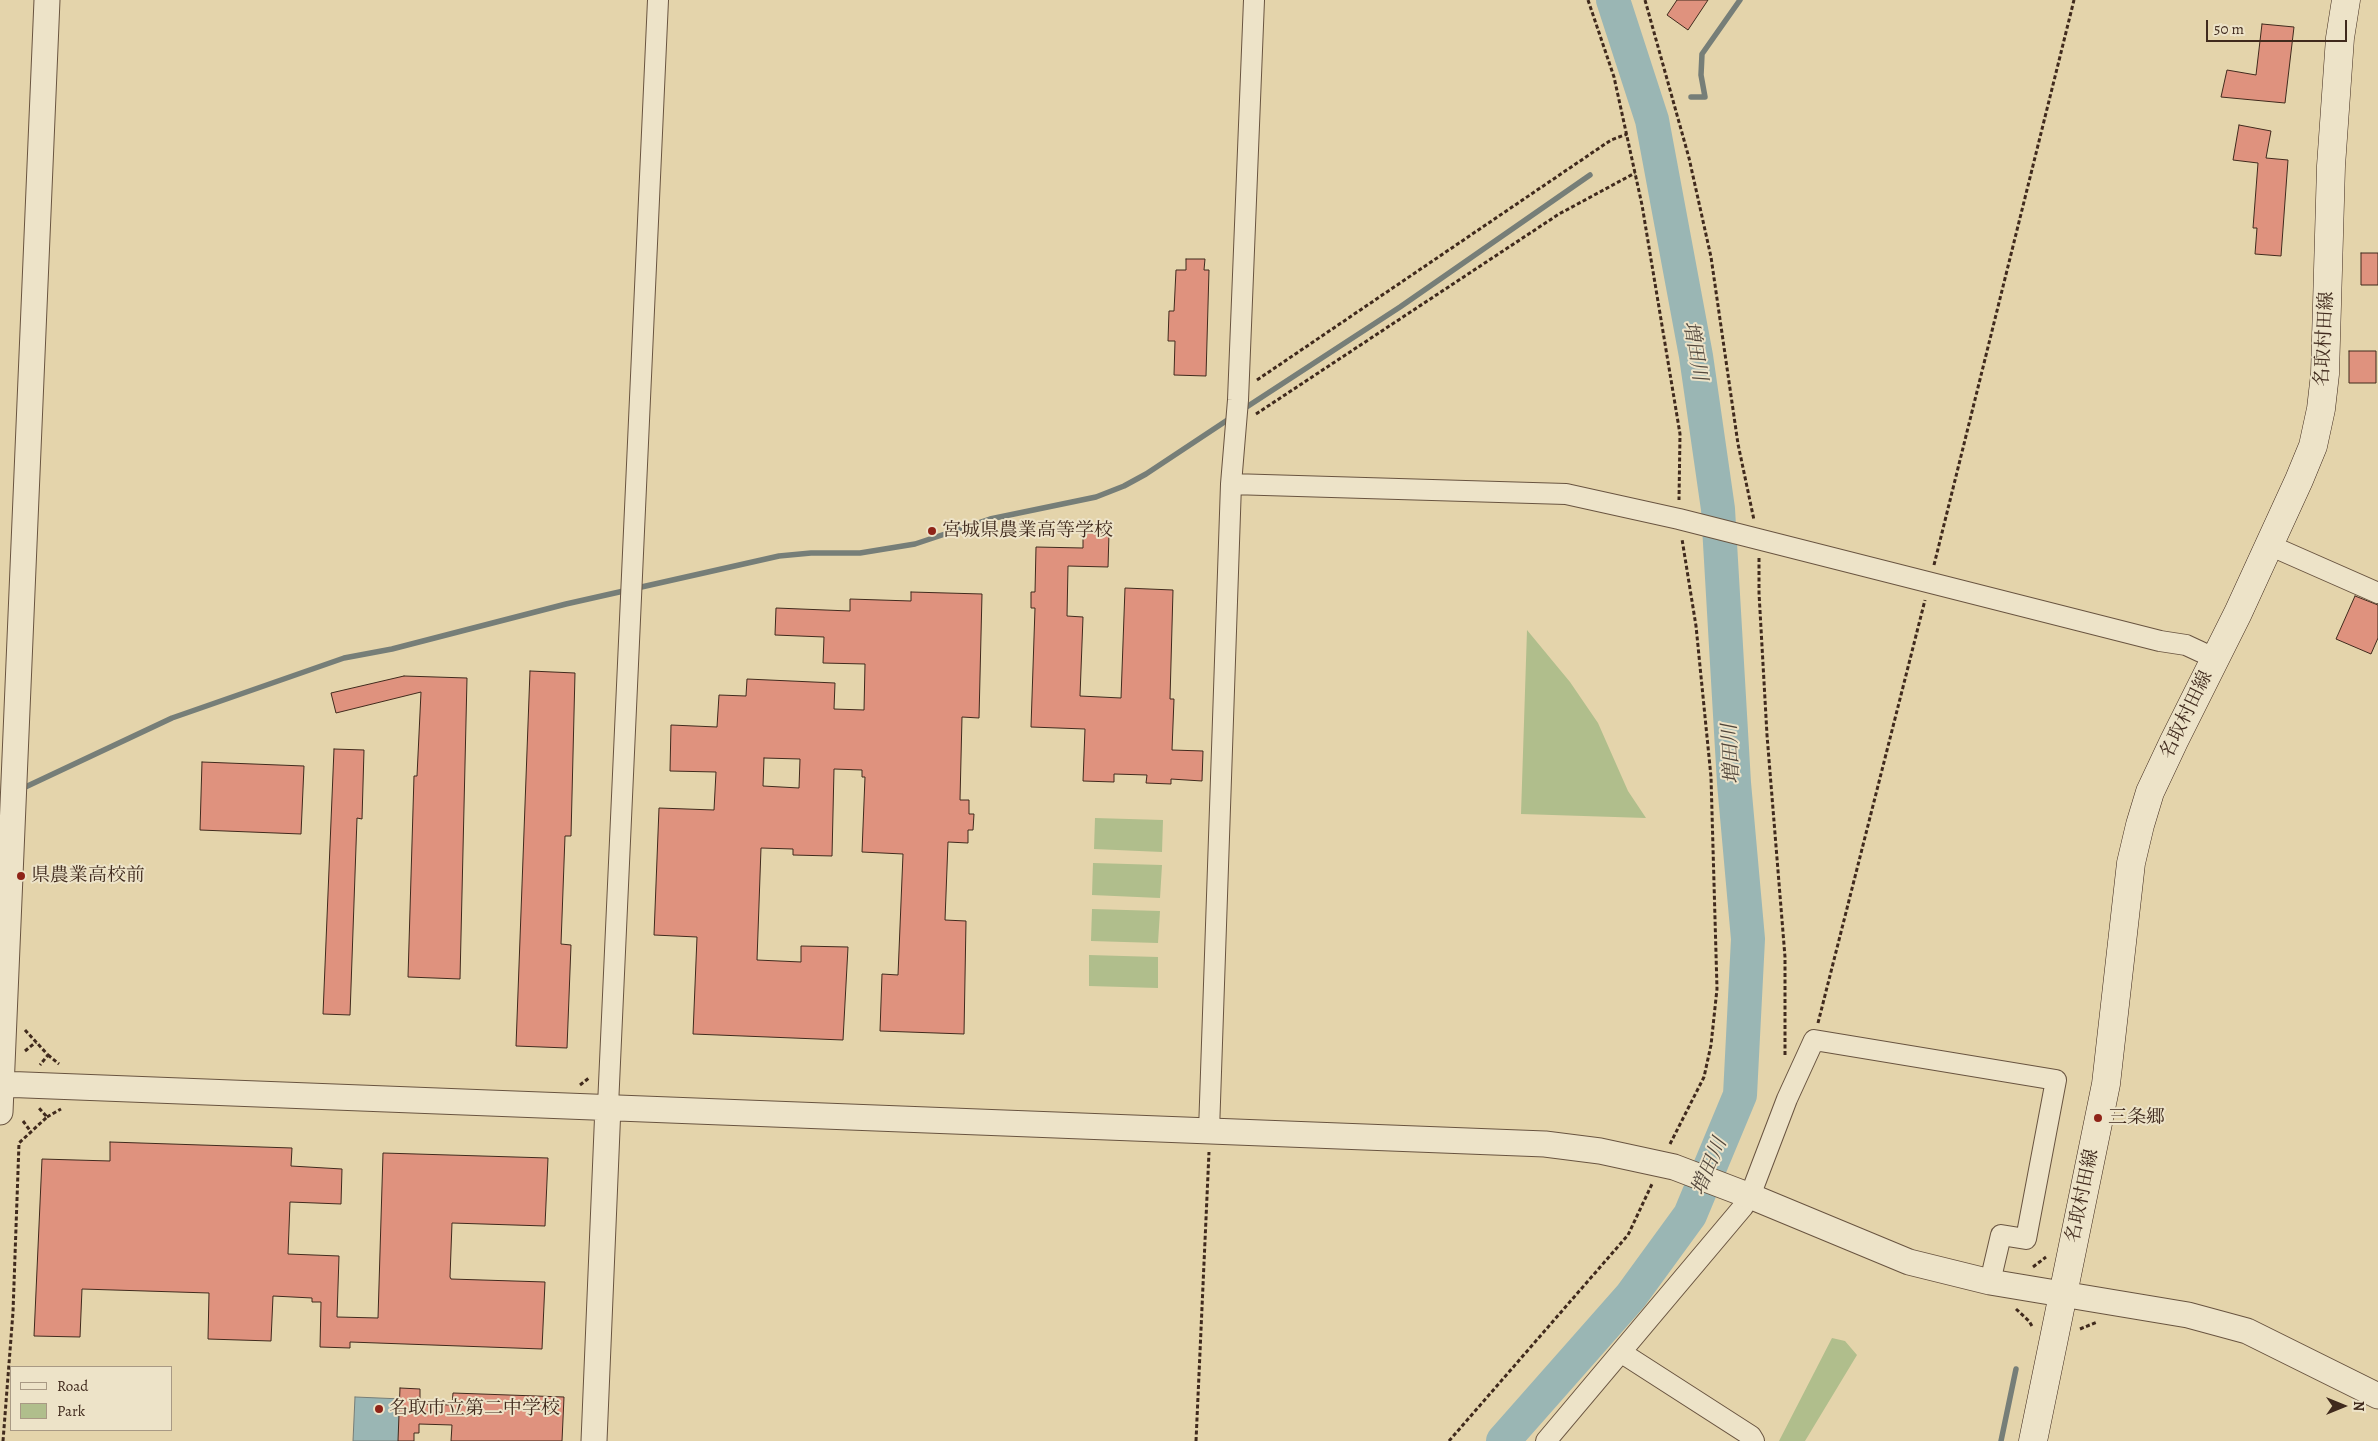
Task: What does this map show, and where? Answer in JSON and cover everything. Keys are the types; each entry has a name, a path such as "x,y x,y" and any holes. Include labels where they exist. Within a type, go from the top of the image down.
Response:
{"main road":[{"name":"名取村田線","path":"2033,1441 2106,1084 2131,863 2140,825 2150,792 2201,652 2269,545 2309,454 2321,409 2325,374 2332,166 2340,38 2346,0"}],"street":[{"path":"0,1112 47,0"},
{"path":"594,1441 658,0"},
{"path":"1209,1131 1231,484 1238,397 1254,0"},
{"path":"1231,484 1566,494 1682,520 1930,581 2201,652"},
{"path":"2269,545 2378,594"},
{"path":"1546,1441 1732,1223 1739,1191 1787,1099 1814,1040 2056,1080 2026,1239 2001,1235 1990,1282"},
{"path":"1,1084 608,1106 1545,1144 1600,1151 1668,1165 1739,1191 1909,1262 1990,1282 2188,1315 2247,1331 2378,1396"},
{"path":"1622,1352 1751,1436 1754,1441"}],"path":[{"path":"1449,1441 1628,1235 1668,1165 1704,1077 1711,1045 1717,989 1711,777 1696,626 1682,520 1680,434 1653,267 1627,134 1614,77 1588,0"},
{"path":"1814,1040 2074,0"},
{"path":"1238,397 1612,140 1627,134"},
{"path":"1236,425 1559,214 1635,173"},
{"path":"25,1051 36,1042"},
{"path":"3,1441 13,1312 18,1143 47,1117 38,1107"},
{"path":"23,1121 31,1132"},
{"path":"1196,1441 1209,1131"},
{"path":"2026,1269 2044,1260 2049,1253"},
{"path":"2012,1306 2029,1322 2035,1332"},
{"path":"2077,1334 2081,1327 2102,1321"}],"green space":[{"path":"1527,630 1570,682 1598,723 1628,791 1646,818 1521,814"},
{"path":"1095,818 1163,820 1162,852 1094,849"},
{"path":"1093,863 1162,865 1160,898 1092,895"},
{"path":"1092,909 1160,911 1158,943 1091,941"},
{"path":"1089,955 1158,957 1158,988 1089,986"},
{"path":"1832,1338 1845,1341 1857,1355 1805,1441 1779,1441"}],"water":[{"path":"355,1397 402,1399 400,1441 353,1441"}],"building":[{"path":"1677,0 1708,0 1688,30 1667,15"},
{"path":"2262,24 2294,27 2285,103 2221,97 2227,70 2256,75"},
{"path":"2239,125 2271,131 2266,158 2288,160 2281,256 2255,254 2257,228 2253,228 2258,163 2233,160"},
{"path":"2361,253 2378,253 2378,285 2361,285"},
{"path":"1186,259 1205,259 1204,270 1209,270 1206,376 1174,375 1175,341 1168,341 1169,311 1174,311 1176,270 1186,270"},
{"path":"2349,351 2376,351 2376,383 2349,383"},
{"path":"1083,532 1109,533 1108,567 1068,566 1067,616 1083,617 1080,696 1121,698 1125,588 1173,590 1170,699 1174,699 1172,750 1203,751 1202,781 1171,779 1171,784 1146,783 1147,775 1114,774 1114,782 1083,781 1085,729 1031,727 1035,608 1031,608 1031,592 1035,592 1036,547 1083,548"},
{"path":"911,592 982,594 979,718 962,717 960,800 969,800 969,814 974,814 973,830 968,830 968,843 948,842 945,920 966,921 964,1034 880,1031 882,974 898,975 903,854 862,852 865,777 862,777 862,770 834,769 832,856 793,855 793,849 761,848 757,960 801,962 801,946 848,947 843,1040 693,1034 697,937 654,935 659,808 714,810 716,772 670,771 671,725 717,727 719,695 746,696 747,679 835,683 834,709 864,710 865,664 823,663 824,637 775,635 776,608 850,611 850,599 911,601","holes":["764,758 800,759 799,788 763,786"]},
{"path":"2355,596 2378,605 2378,638 2371,654 2336,639"},
{"path":"530,671 575,673 571,836 565,836 561,944 571,945 567,1048 516,1046"},
{"path":"404,676 467,678 460,979 408,977 414,776 417,776 421,692 336,713 331,693"},
{"path":"334,749 364,750 362,819 357,818 350,1015 323,1014"},
{"path":"202,762 304,766 301,834 200,830"},
{"path":"110,1142 292,1148 291,1166 342,1169 341,1204 290,1202 288,1254 339,1256 337,1317 378,1318 383,1153 548,1158 545,1226 452,1223 450,1277 451,1279 545,1282 542,1349 350,1342 350,1348 320,1347 321,1302 312,1302 312,1298 273,1296 271,1341 208,1339 209,1293 82,1289 80,1337 34,1336 42,1159 110,1161"},
{"path":"400,1388 420,1389 420,1404 452,1405 453,1393 564,1397 562,1441 451,1441 452,1425 419,1424 419,1433 414,1433 414,1441 398,1441"}],"waterway":[{"name":"増田川","path":"1503,1441 1631,1296 1690,1215 1740,1095 1748,939 1734,783 1718,509 1696,356 1652,120 1613,0"},
{"path":"1691,97 1705,97 1701,75 1702,54 1740,0"},
{"path":"1242,410 1400,307 1590,175"},
{"path":"19,790 172,718 344,658 392,649 566,604 779,556 811,553 860,553 915,544 990,519 1096,497 1124,486 1146,474 1232,417"},
{"path":"2001,1441 2016,1369"}],"place":[{"name":"宮城県農業高等学校","path":"932,531"},
{"name":"県農業高校前","path":"21,876"},
{"name":"三条郷","path":"2098,1118"},
{"name":"名取市立第二中学校","path":"379,1409"}]}
